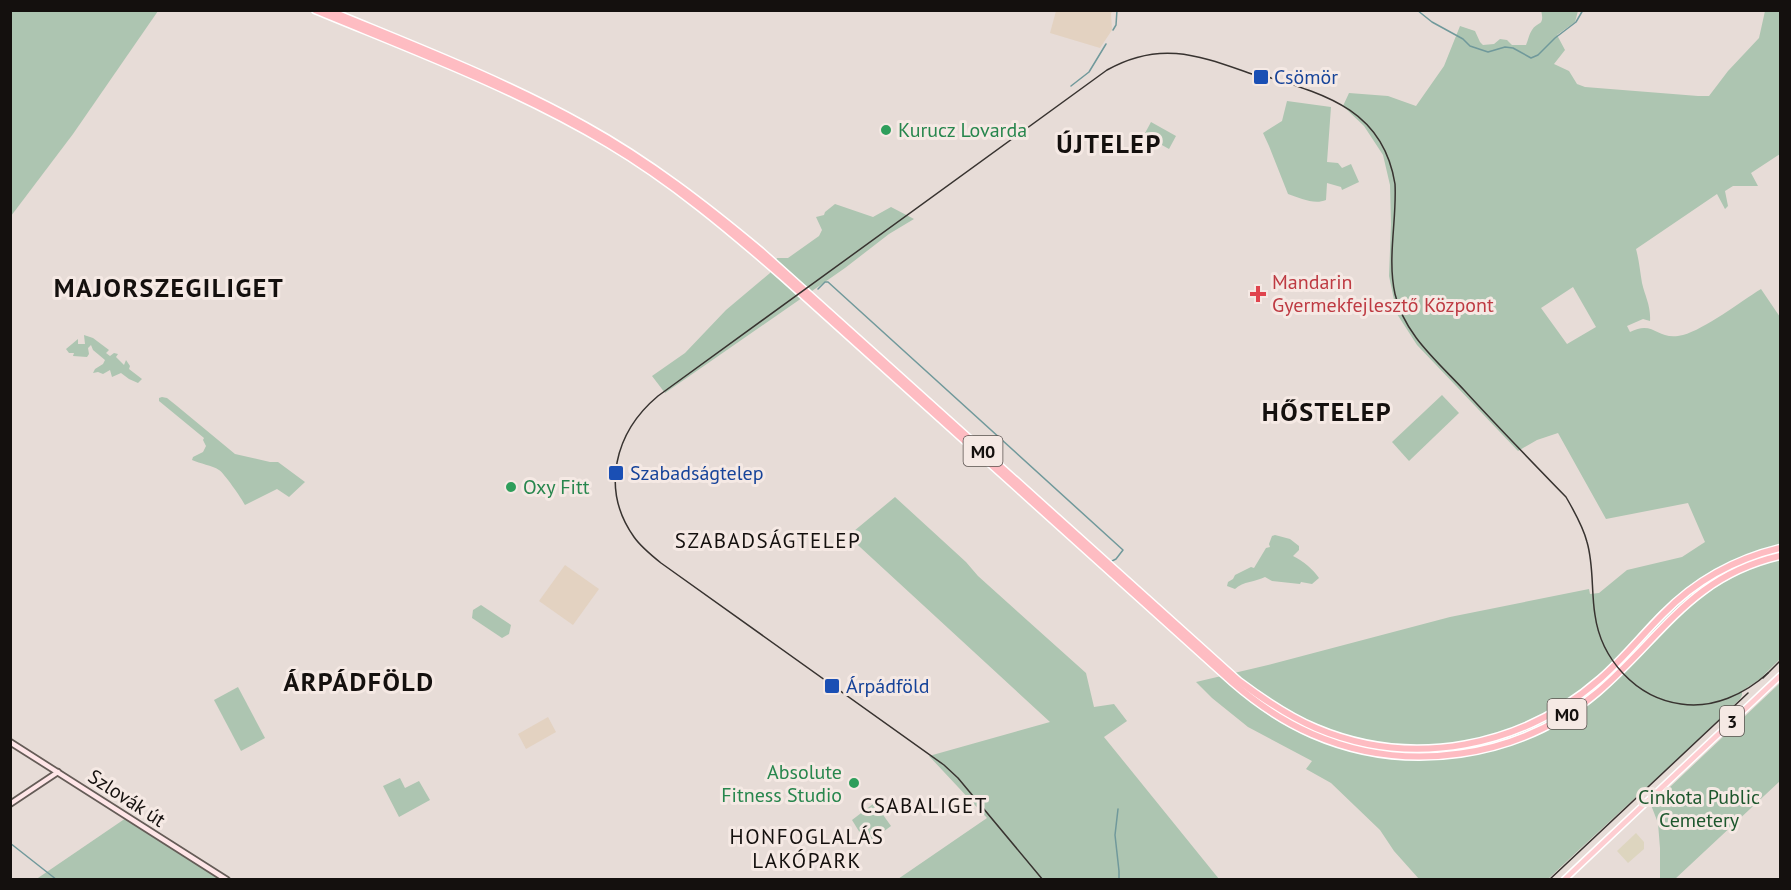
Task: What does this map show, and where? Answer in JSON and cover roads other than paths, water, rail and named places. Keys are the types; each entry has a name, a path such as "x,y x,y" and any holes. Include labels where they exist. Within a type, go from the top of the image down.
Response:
{"highway":[{"name":"M0","path":"315,10 476,77 539,107 608,144 673,187 785,279 1239,689 1281,719 1320,738 1373,752 1403,756 1450,756 1480,750 1527,735 1587,700 1681,608 1711,585 1749,566 1780,556"},
{"name":"M0","path":"328,10 540,101 608,138 662,173 713,211 778,267 1239,681 1290,716 1328,733 1370,744 1426,749 1475,743 1515,731 1552,714 1603,677 1665,611 1698,584 1739,561 1780,548"}],"main road":[{"name":"3","path":"1564,879 1780,676"},
{"name":"Szlovák út","path":"10,742 227,879"},
{"path":"10,804 58,772"}],"waterway":[{"path":"1113,30 1116,25 1117,10"},
{"path":"1417,10 1432,22 1463,39 1470,46 1488,52 1505,47 1513,48 1531,58 1538,55 1576,22 1583,10"},
{"path":"1071,86 1089,72 1106,44"},
{"path":"818,289 828,282 1123,550 1112,561"},
{"path":"1118,809 1115,835 1119,880"},
{"path":"10,843 57,880"}],"tram line":[{"path":"1043,880 958,778 944,765 643,548 624,519 617,500 615,481 617,462 631,426 658,396 1107,70 1128,60 1166,53 1202,58 1261,77"},
{"path":"1261,75 1328,98 1347,108 1378,138 1388,159 1395,184 1392,267 1399,308 1423,346 1566,497 1581,524 1587,542 1591,560 1595,615 1599,631 1605,647 1623,674 1649,694 1665,700 1693,705 1728,698 1759,681 1768,673"},
{"path":"1763,678 1780,661"},
{"path":"1549,880 1748,693"}],"place":[{"name":"Csömör","path":"1261,77"},
{"name":"Kurucz Lovarda","path":"886,130"},
{"name":"Mandarin Gyermekfejlesztő Központ","path":"1258,294"},
{"name":"Szabadságtelep","path":"616,473"},
{"name":"Oxy Fitt","path":"511,487"},
{"name":"Árpádföld","path":"832,686"},
{"name":"Absolute Fitness Studio","path":"854,783"}],"district":[{"name":"ÚJTELEP","path":"1109,143"},
{"name":"MAJORSZEGILIGET","path":"169,287"},
{"name":"HŐSTELEP","path":"1327,411"},
{"name":"SZABADSÁGTELEP","path":"768,540"},
{"name":"ÁRPÁDFÖLD","path":"359,681"},
{"name":"CSABALIGET","path":"924,805"},
{"name":"HONFOGLALÁS LAKÓPARK","path":"807,848"}],"park label":[{"name":"Cinkota Public Cemetery","path":"1699,808"}]}
